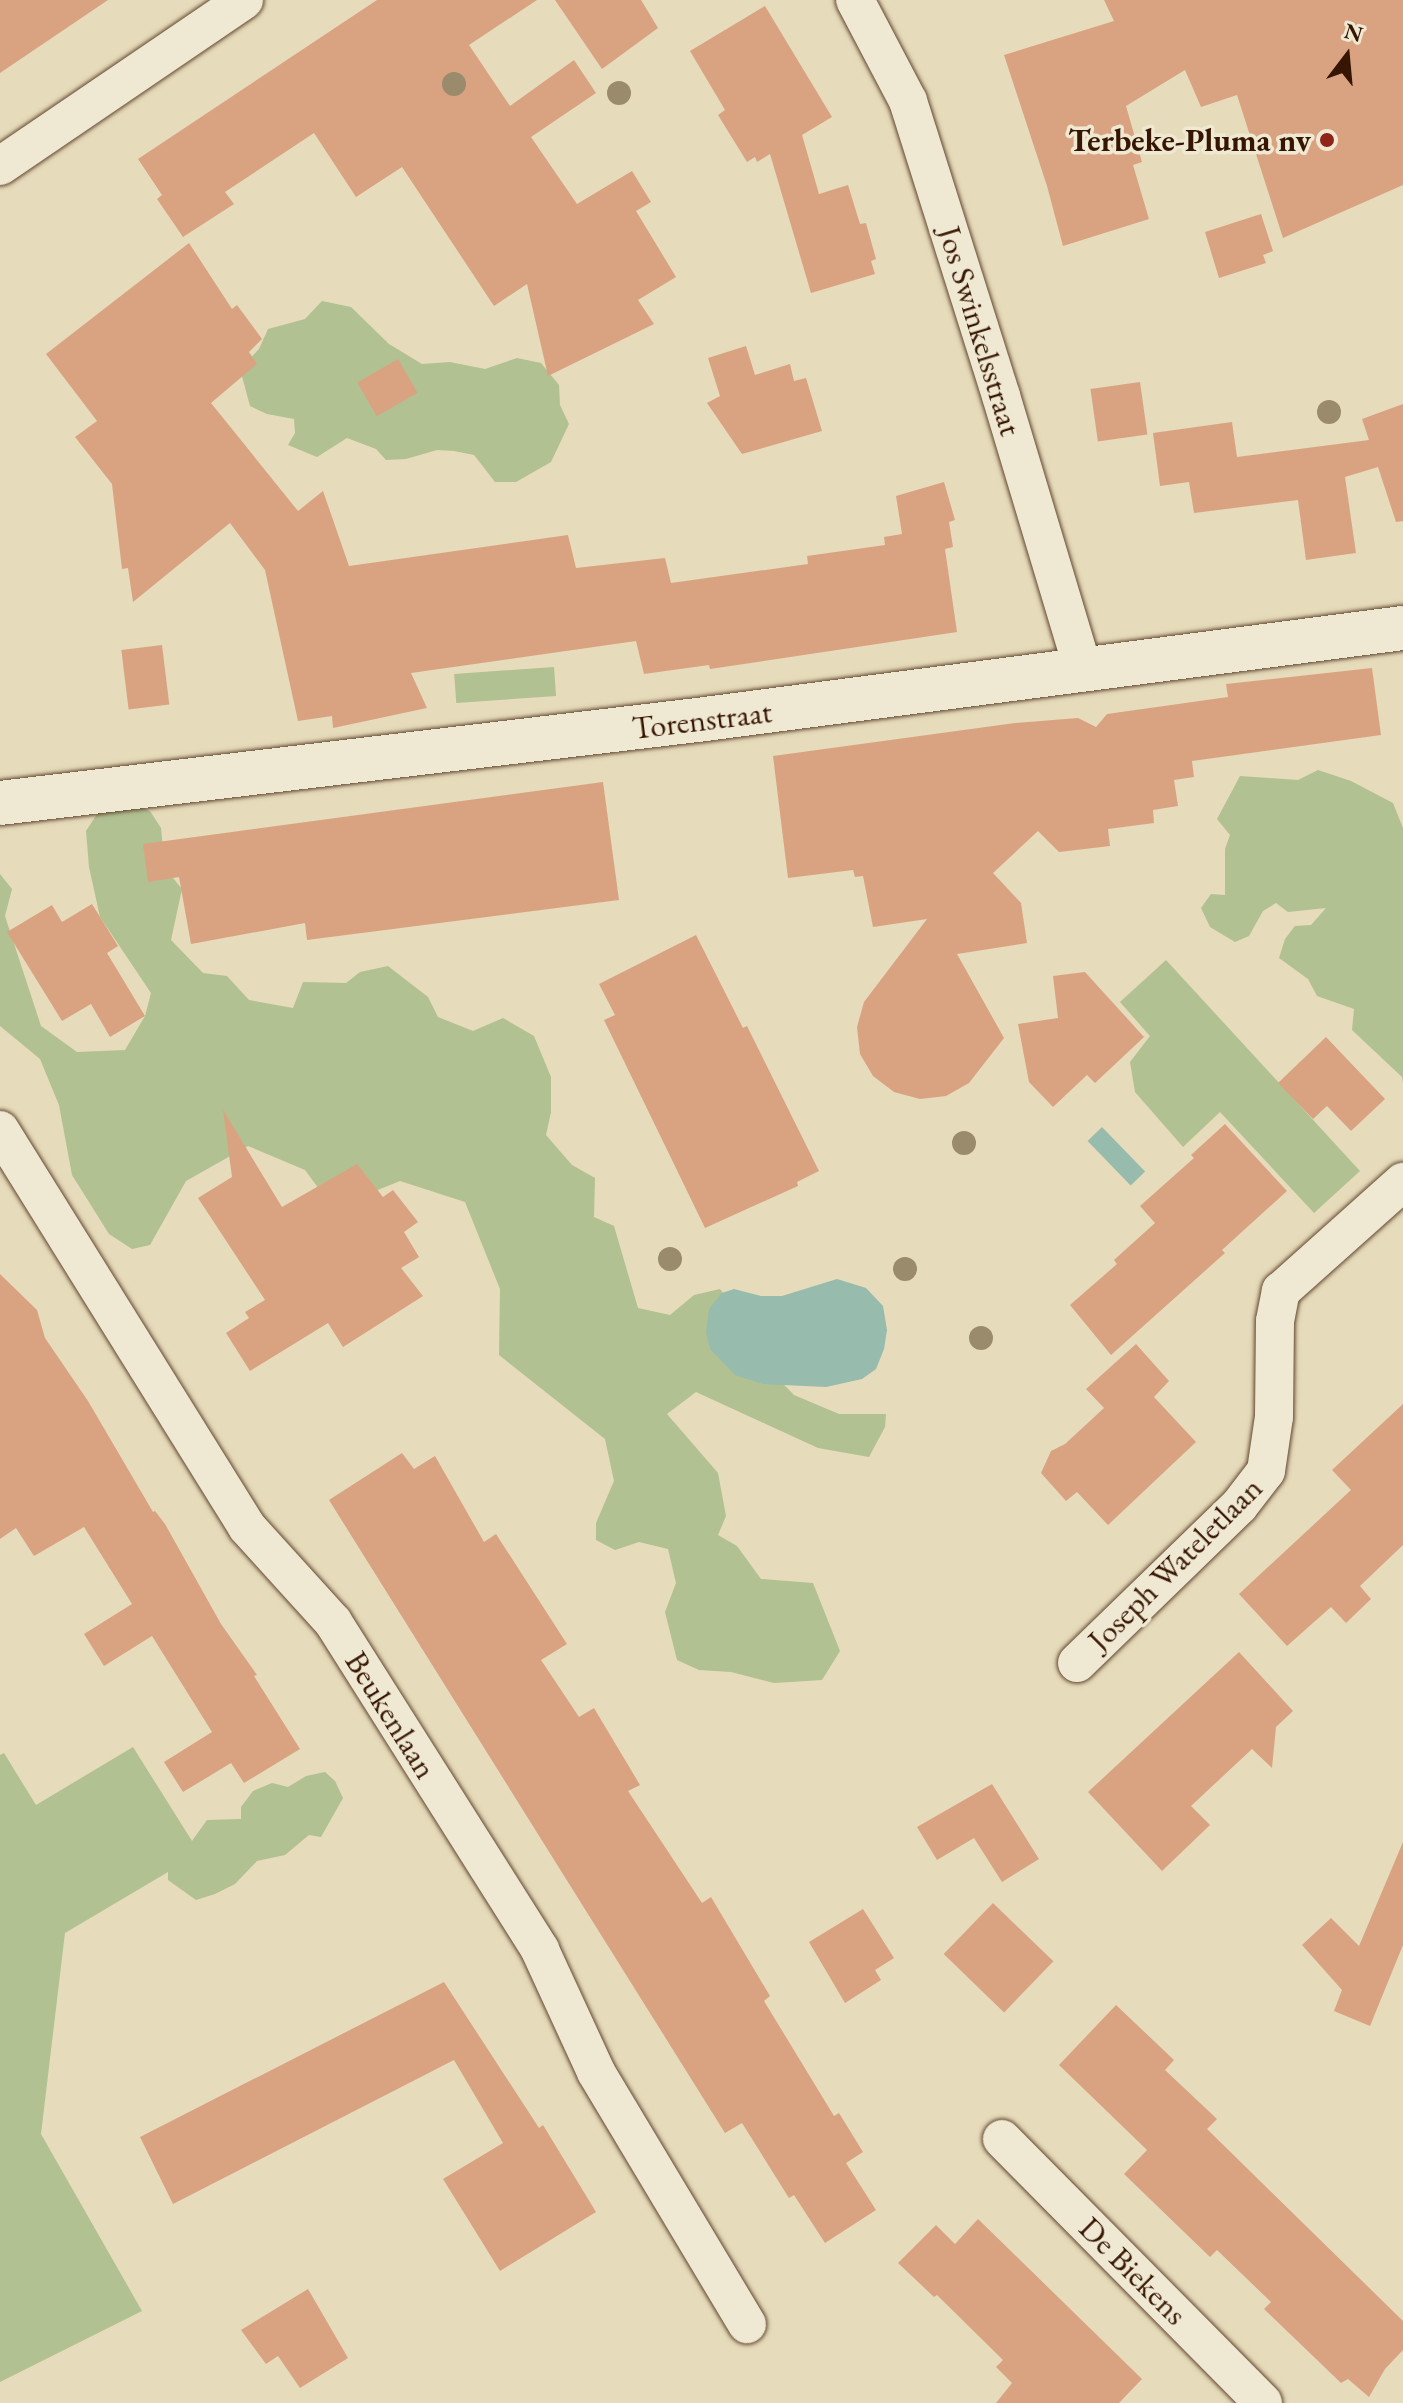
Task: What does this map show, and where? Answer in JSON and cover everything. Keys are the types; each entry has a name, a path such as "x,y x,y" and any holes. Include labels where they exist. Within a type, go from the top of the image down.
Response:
{"street":[{"path":"0,166 244,0"},
{"name":"Jos Swinkelsstraat","path":"855,0 908,101 1083,670"},
{"name":"Torenstraat","path":"0,803 648,727 1403,628"},
{"name":"Beukenlaan","path":"0,1130 247,1527 333,1622 531,1937 596,2072 747,2324"},
{"name":"Joseph Wateletlaan","path":"1077,1663 1239,1506 1266,1471 1274,1417 1275,1321 1281,1291 1403,1182"},
{"name":"De Biekens","path":"1002,2139 1263,2403"}],"shaded area":[{"path":"322,301 351,307 389,344 422,364 450,362 485,369 517,358 541,363 559,385 560,405 569,424 551,462 516,482 495,482 474,455 454,451 437,450 406,459 386,460 376,449 347,438 317,457 288,445 295,433 294,419 267,414 250,406 240,369 259,349 268,329 305,319"},
{"path":"554,667 556,696 456,703 454,674"},
{"path":"1318,770 1351,781 1393,803 1403,828 1403,1083 1402,1077 1352,1030 1354,1009 1317,996 1308,979 1279,958 1285,939 1295,926 1311,925 1326,908 1288,912 1276,903 1263,911 1249,936 1235,942 1210,927 1201,908 1211,894 1225,895 1225,849 1230,835 1217,819 1240,776 1298,780"},
{"path":"131,804 150,811 161,828 165,868 182,889 171,940 203,973 227,976 249,1000 293,1008 303,982 346,983 360,972 388,966 428,997 438,1017 473,1031 503,1018 534,1036 551,1077 551,1112 546,1135 572,1165 595,1178 594,1217 614,1226 638,1308 670,1315 694,1295 720,1289 745,1322 768,1368 794,1395 839,1414 886,1414 885,1427 869,1457 818,1448 696,1392 667,1414 718,1473 726,1516 718,1535 737,1546 761,1579 813,1583 840,1651 822,1680 774,1683 731,1672 699,1670 677,1660 665,1612 676,1583 668,1549 639,1542 615,1550 596,1540 596,1523 614,1481 605,1439 499,1355 500,1289 465,1202 400,1181 333,1208 305,1170 248,1146 186,1181 150,1245 132,1249 109,1234 72,1175 59,1105 40,1059 0,1026 0,874 12,889 5,916 41,1026 77,1052 125,1050 145,1016 151,993 100,917 89,867 86,831 103,805"},
{"path":"1166,960 1360,1171 1314,1213 1220,1112 1183,1147 1135,1092 1130,1062 1150,1036 1120,1002"},
{"path":"1102,1127 1145,1172 1131,1185 1088,1141"},
{"path":"837,1279 866,1288 883,1306 887,1330 884,1349 876,1369 862,1379 826,1387 763,1384 735,1375 710,1349 706,1333 709,1309 722,1293 734,1289 761,1296 782,1296"},
{"path":"133,1747 192,1841 207,1820 241,1819 241,1807 253,1791 272,1783 288,1787 306,1776 325,1772 335,1781 343,1798 321,1837 309,1835 285,1855 257,1861 235,1884 215,1894 196,1900 168,1880 168,1872 65,1933 41,2134 142,2311 0,2382 0,1755 4,1753 36,1805"}],"building":[{"path":"0,0 108,0 0,73"},
{"path":"377,0 537,0 469,45 510,106 574,60 596,93 531,137 577,204 632,171 651,202 636,211 676,277 638,300 654,324 548,376 527,284 494,306 402,167 356,197 314,133 225,192 234,204 183,237 157,199 162,195 138,159"},
{"path":"555,0 641,0 658,28 602,69"},
{"name":"Terbeke-Pluma nv","path":"1104,0 1403,0 1403,185 1283,238 1237,95 1201,107 1185,70 1126,106 1142,162 1133,165 1149,219 1063,246 1047,186 1004,55 1114,21"},
{"path":"765,6 832,117 802,135 819,194 848,185 860,224 866,223 876,259 871,261 875,274 811,293 770,154 757,162 755,157 747,162 718,115 725,110 690,51"},
{"path":"1261,214 1273,251 1263,255 1266,263 1219,278 1205,232"},
{"path":"189,243 232,309 237,305 262,339 249,352 257,364 211,403 298,511 323,491 349,566 568,535 576,568 665,558 671,583 808,564 807,556 885,545 884,537 902,534 896,496 944,482 955,520 949,522 953,547 945,549 957,632 710,669 709,665 644,674 636,641 411,673 427,708 333,728 332,716 298,721 265,570 230,523 133,602 128,568 122,569 112,484 75,437 97,421 46,354"},
{"path":"746,346 755,375 790,364 794,381 806,378 822,431 742,454 707,403 720,396 708,358"},
{"path":"398,359 418,393 377,416 357,382"},
{"path":"1140,382 1147,434 1098,441 1090,389"},
{"path":"1403,404 1403,521 1396,522 1378,467 1345,477 1356,553 1306,560 1298,500 1194,513 1189,482 1160,486 1153,433 1232,422 1237,457 1369,440 1362,419"},
{"path":"162,645 169,705 129,710 121,650"},
{"path":"1372,668 1381,735 1192,761 1194,777 1174,780 1178,806 1153,810 1154,823 1108,829 1110,846 1059,852 1038,831 993,873 1021,903 1027,943 957,954 1004,1038 969,1083 946,1096 920,1099 894,1092 873,1076 860,1054 857,1027 864,1002 927,919 873,927 863,876 855,877 853,870 788,878 773,756 1015,723 1078,718 1096,727 1107,714 1228,697 1226,684"},
{"path":"603,782 619,900 307,940 305,923 191,944 179,877 148,882 143,844"},
{"path":"92,904 118,946 107,953 145,1016 110,1037 91,1004 62,1021 7,932 52,905 62,922"},
{"path":"696,935 743,1028 747,1026 819,1171 797,1182 798,1186 705,1228 604,1020 615,1015 599,984"},
{"path":"1085,972 1144,1037 1095,1083 1087,1075 1053,1107 1029,1082 1018,1024 1058,1018 1053,976"},
{"path":"1326,1037 1385,1099 1351,1131 1327,1106 1313,1119 1278,1083"},
{"path":"223,1110 282,1207 357,1164 383,1197 393,1190 418,1222 404,1232 419,1257 401,1268 423,1296 343,1347 328,1323 250,1371 226,1333 249,1318 245,1312 265,1300 198,1198 232,1177"},
{"path":"1225,1124 1287,1191 1222,1250 1225,1253 1111,1355 1070,1305 1117,1264 1114,1260 1155,1223 1140,1206 1194,1158 1191,1155"},
{"path":"0,1274 37,1310 45,1338 88,1401 153,1512 165,1524 221,1624 257,1675 254,1676 300,1749 244,1783 231,1763 183,1792 164,1762 212,1732 152,1636 104,1666 84,1634 132,1604 84,1527 34,1556 16,1528 0,1539"},
{"path":"1136,1344 1169,1381 1154,1397 1196,1442 1108,1525 1077,1492 1066,1501 1041,1473 1051,1451 1065,1444 1104,1408 1086,1389"},
{"path":"1403,1404 1403,1545 1360,1586 1371,1599 1346,1623 1331,1607 1287,1646 1239,1594 1351,1490 1332,1470"},
{"path":"402,1453 414,1469 435,1456 484,1542 496,1534 567,1644 541,1660 579,1717 594,1708 640,1785 628,1791 702,1903 711,1897 770,1996 764,2001 834,2116 839,2113 863,2152 846,2163 876,2210 825,2243 794,2195 789,2198 742,2123 725,2133 329,1500"},
{"path":"1239,1652 1293,1711 1276,1727 1272,1768 1252,1749 1191,1806 1210,1825 1162,1871 1088,1792"},
{"path":"992,1784 1039,1859 1002,1882 974,1838 937,1860 917,1827"},
{"path":"1403,1842 1403,1945 1370,2026 1334,2011 1342,1990 1302,1945 1331,1918 1359,1946"},
{"path":"993,1903 1053,1961 1004,2012 944,1954"},
{"path":"863,1909 894,1958 875,1970 881,1980 845,2003 809,1942"},
{"path":"444,1982 539,2128 543,2125 596,2212 500,2271 443,2179 503,2143 454,2060 173,2204 140,2137"},
{"path":"1116,2005 1174,2060 1165,2070 1217,2119 1207,2129 1403,2321 1403,2350 1385,2369 1369,2397 1348,2379 1341,2383 1264,2309 1271,2302 1217,2250 1210,2257 1124,2174 1147,2150 1059,2065"},
{"path":"978,2219 1142,2379 1119,2403 996,2403 1012,2383 996,2367 1003,2360 937,2295 934,2297 898,2263 936,2225 955,2244"},
{"path":"308,2289 348,2358 300,2388 278,2356 266,2364 241,2330"}],"place":[{"name":"Terbeke-Pluma nv","path":"1327,140"}]}
